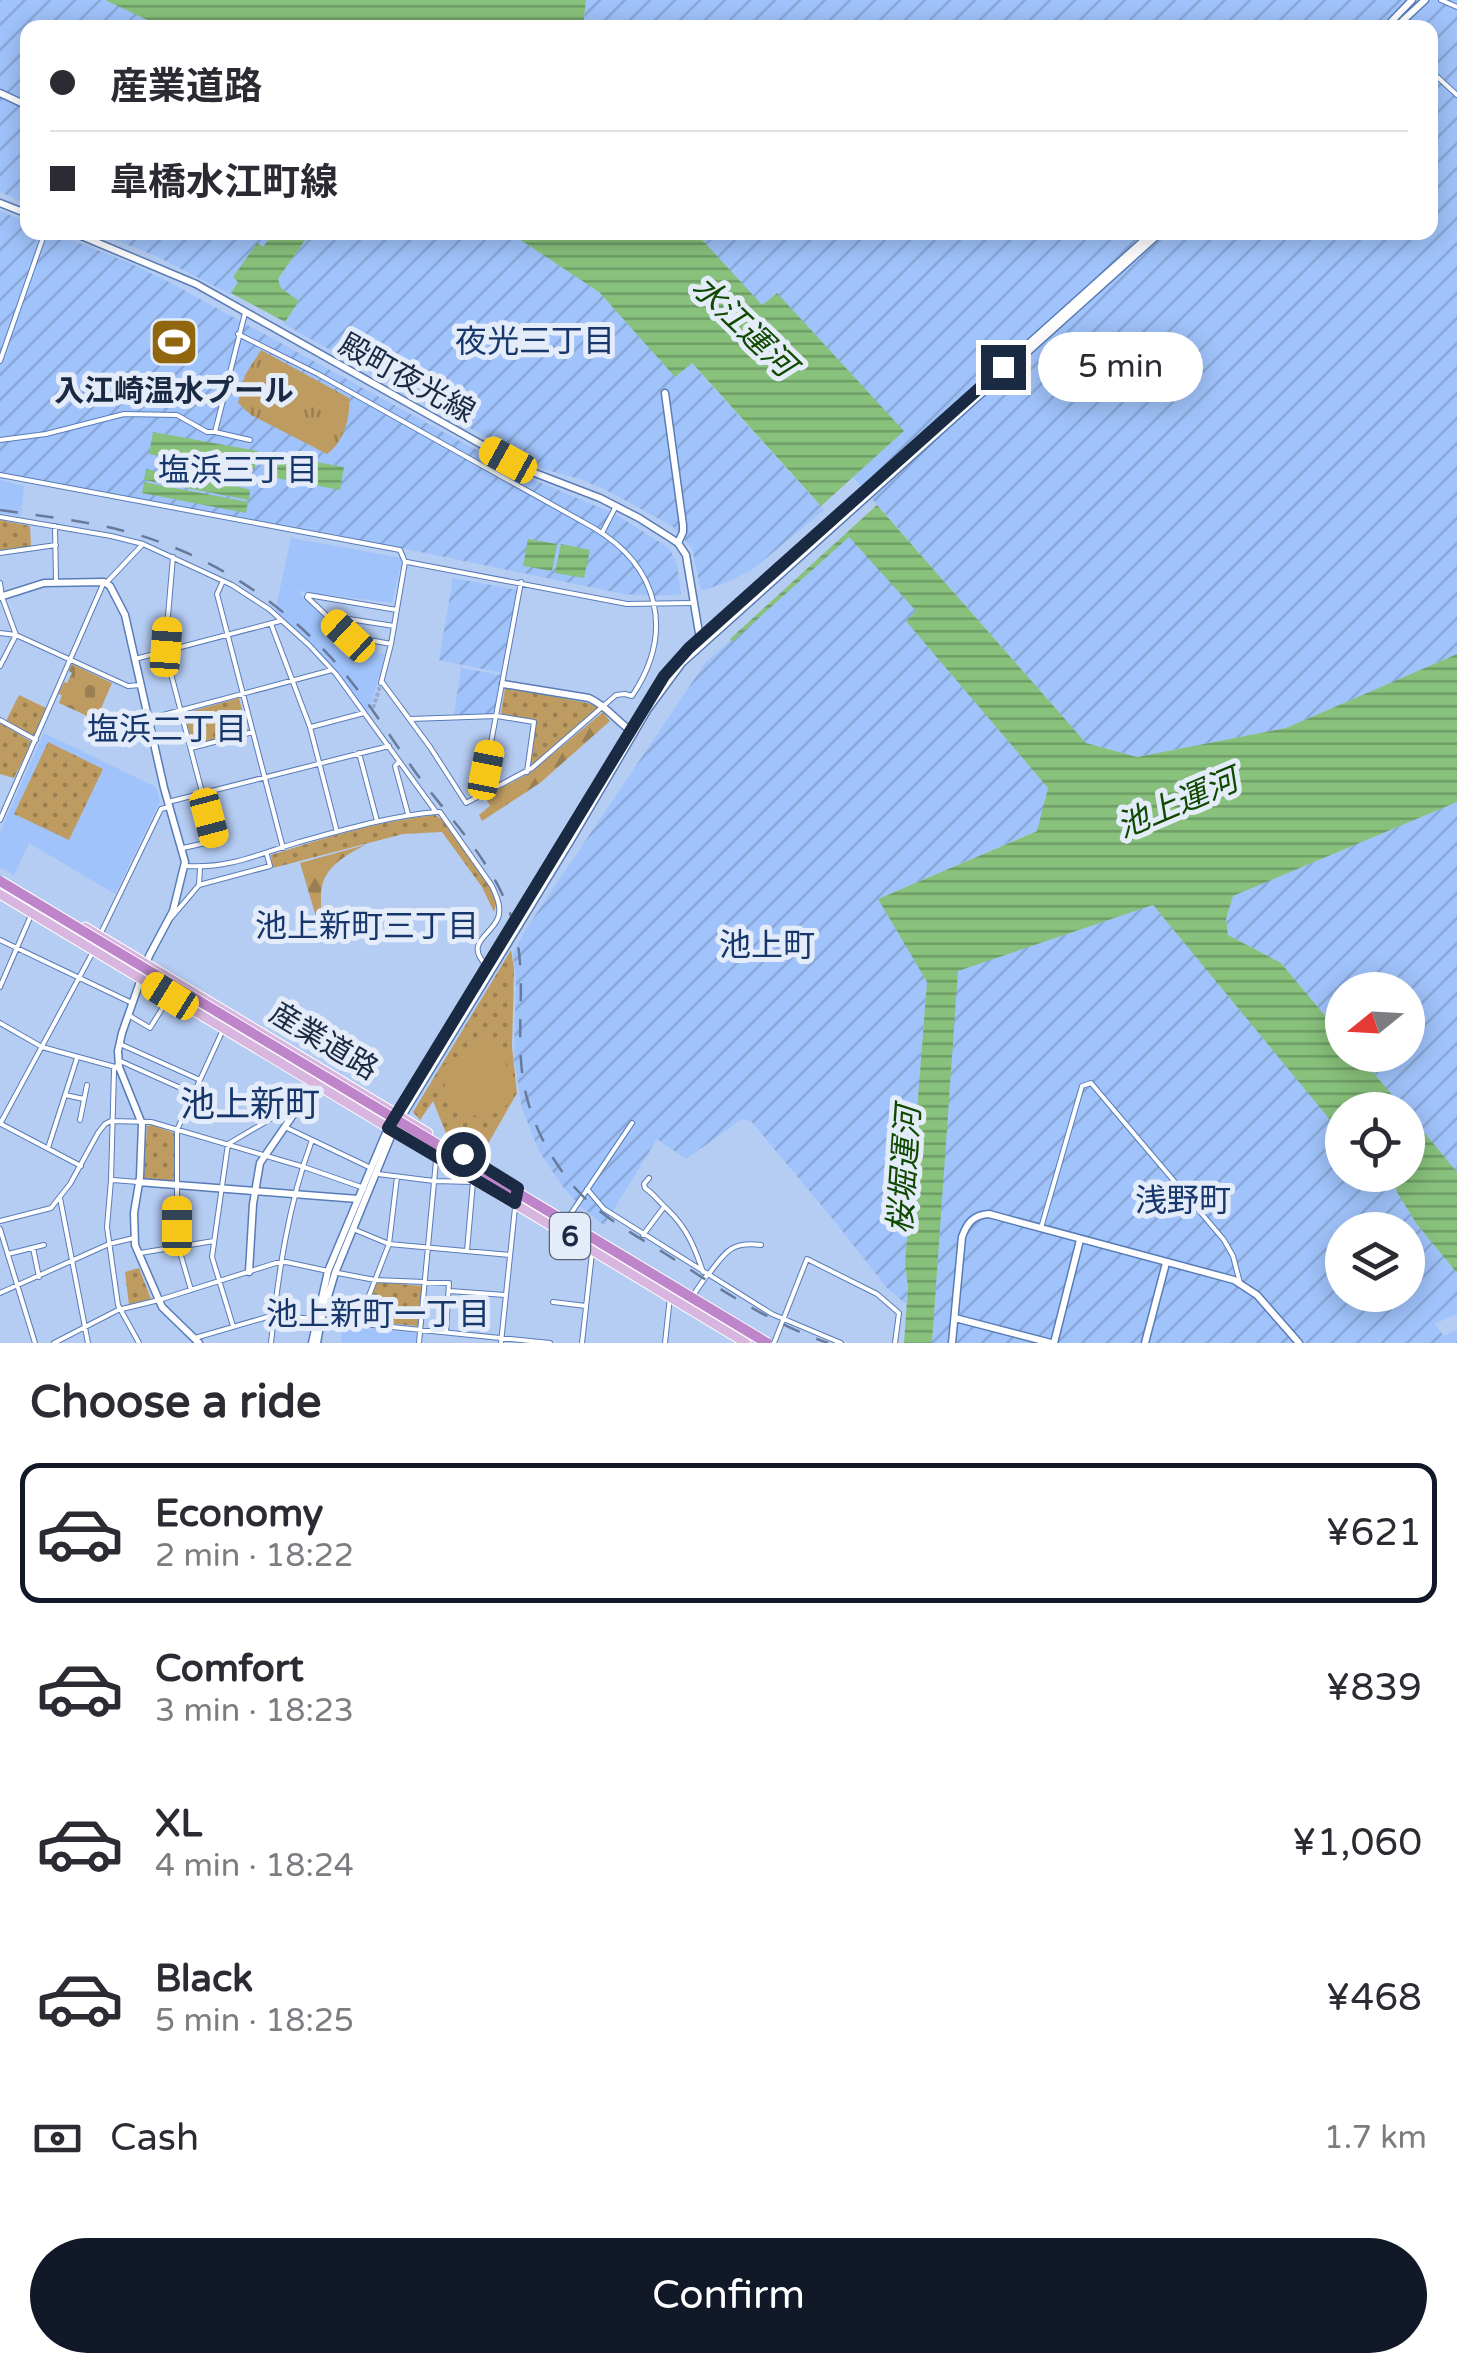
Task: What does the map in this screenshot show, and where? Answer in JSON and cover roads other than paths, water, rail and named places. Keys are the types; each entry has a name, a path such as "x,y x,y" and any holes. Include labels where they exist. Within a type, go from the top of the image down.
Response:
{"highway":[{"path":"0,886 755,1343"},
{"path":"0,886 771,1343"}],"main road":[{"name":"産業道路","path":"0,886 100,935 771,1343"},
{"name":"産業道路","path":"0,886 32,912 94,950 746,1343"}],"street":[{"path":"1396,20 1412,0"},
{"path":"1399,20 1424,0"},
{"path":"1440,0 1457,7"},
{"path":"1438,77 1457,95"},
{"path":"0,361 42,240"},
{"name":"殿町夜光線","path":"91,240 196,284 527,470 616,506 678,543"},
{"path":"701,642 1143,240"},
{"path":"332,1272 390,1130 671,667 1151,240"},
{"path":"215,432 240,310"},
{"path":"0,475 400,550 405,562 382,682 466,803 527,772 616,696 632,696 652,659 656,640 654,605 638,566 618,544 336,384 238,334"},
{"path":"665,392 683,525 678,543 686,556 701,642"},
{"path":"0,440 46,434 124,414 176,415 207,432 250,440"},
{"path":"602,533 616,506"},
{"path":"0,517 143,544 241,590 309,644 332,670 436,812"},
{"path":"56,526 56,582"},
{"path":"0,820 105,583 143,544"},
{"path":"0,553 56,545"},
{"path":"173,557 165,651 214,838 181,848"},
{"path":"405,562 626,604 694,603"},
{"path":"223,582 217,594 283,848"},
{"path":"482,796 522,582"},
{"path":"0,583 1,597 16,636 0,666"},
{"path":"1,597 44,583 105,583"},
{"path":"105,583 125,615 185,866 173,911 147,963 128,1015 120,1044 111,1121 109,1244 120,1310 139,1343"},
{"path":"391,644 348,636 307,597 308,594 397,610"},
{"path":"326,615 394,626"},
{"path":"135,659 282,621"},
{"path":"271,624 310,727 337,832"},
{"path":"0,633 16,636 128,686 140,685"},
{"path":"148,719 332,670"},
{"path":"504,684 590,698 632,731"},
{"path":"369,719 373,708"},
{"path":"310,727 364,712"},
{"path":"410,719 497,716 534,722 527,772"},
{"path":"0,720 36,740"},
{"path":"490,968 632,731"},
{"path":"191,748 253,732"},
{"path":"100,935 161,809 203,794 389,746"},
{"path":"359,753 378,822"},
{"path":"399,762 396,766 408,814"},
{"path":"185,866 242,861 408,814 440,812 498,898 499,916 478,944 480,958 490,968"},
{"path":"167,921 199,885 270,866 267,854"},
{"path":"199,885 200,867"},
{"path":"0,987 32,912"},
{"path":"0,940 132,1003"},
{"path":"81,1166 0,1124 94,950"},
{"path":"128,1015 150,1028 170,996"},
{"path":"0,1023 42,1047 76,1058 117,1064 194,1094"},
{"path":"191,1290 178,1246 176,1130 224,1028"},
{"path":"120,1044 200,1080"},
{"path":"48,1148 76,1058"},
{"path":"117,1064 141,1122 134,1209 138,1253 166,1311 197,1340 274,1315 550,1343"},
{"path":"1041,1228 1082,1086 1091,1082 1224,1240 1240,1284"},
{"path":"248,1272 259,1168 315,1083"},
{"path":"87,1085 81,1118 89,1117"},
{"path":"65,1095 84,1099"},
{"path":"228,1144 279,1114 312,1140 373,1170 397,1177 474,1181 467,1251"},
{"path":"0,1221 48,1210 81,1166 98,1133 111,1121 151,1122 364,1188"},
{"path":"568,1218 632,1123"},
{"path":"271,1343 295,1194 312,1140"},
{"path":"228,1144 212,1257 233,1326"},
{"path":"418,1343 437,1156"},
{"path":"314,1343 332,1272 358,1199 373,1170"},
{"path":"358,1324 389,1244 397,1177"},
{"path":"648,1178 645,1188 683,1225 706,1274"},
{"path":"111,1180 358,1199"},
{"path":"502,1341 518,1188"},
{"path":"587,1190 604,1209 706,1274 784,1319 842,1343"},
{"path":"60,1198 88,1343"},
{"path":"644,1235 664,1206"},
{"path":"952,1343 965,1226 972,1218 989,1214 1240,1284 1257,1295 1299,1343"},
{"path":"0,1229 35,1343"},
{"path":"352,1229 389,1244 510,1255"},
{"path":"0,1293 109,1244 135,1237"},
{"path":"138,1253 214,1240"},
{"path":"956,1318 1052,1343 1080,1240"},
{"path":"8,1254 44,1245"},
{"path":"687,1307 706,1274 734,1246 761,1245"},
{"path":"33,1248 39,1277"},
{"path":"582,1343 592,1250"},
{"path":"771,1343 807,1259 877,1294 899,1313 895,1343"},
{"path":"54,1343 120,1310 282,1261 375,1280 449,1284 446,1332"},
{"path":"1145,1343 1166,1263"},
{"path":"665,1343 671,1280"},
{"path":"450,1291 506,1296"},
{"path":"554,1302 586,1306"}],"water":[{"path":"105,0 586,0 584,20 147,20"},
{"path":"268,240 305,240 278,279 281,288 299,301 285,322 231,293 238,282 233,277 257,243 263,247"},
{"name":"水江運河","path":"521,240 702,240 762,305 777,293 904,431 821,506 692,363 675,377 599,292"},
{"path":"153,432 258,451 254,470 247,472 149,454"},
{"path":"266,453 344,467 340,490 276,478 277,468 265,465"},
{"path":"146,469 244,488 250,490 249,500 144,480"},
{"path":"144,482 248,502 246,513 142,493"},
{"name":"池上運河","path":"877,505 1086,743 1137,757 1286,728 1457,654 1457,802 1233,896 1226,919 1228,935 1281,963 1325,1016 1325,1072 1373,1072 1390,1092 1325,1092 1325,1114 1153,905 958,971 932,1343 904,1343 908,1287 905,1264 927,982 878,899 1037,831 1048,788 906,621 916,611 849,537 732,642 730,639"},
{"path":"528,539 557,544 552,571 523,566"},
{"path":"561,544 590,550 584,578 555,573"},
{"path":"1425,1133 1457,1172 1457,1273 1425,1234 1425,1212 1409,1212 1397,1192 1425,1192"}],"tunnel":[{"path":"373,708 381,683"}],"railway":[{"path":"0,510 105,527 183,551 241,582 318,644 361,694 480,856 501,891 516,933 519,956 525,1090 538,1131 559,1168 587,1200 620,1226 746,1304 828,1343"}],"place":[{"name":"入江崎温水プール","path":"174,342"}],"district":[{"name":"夜光三丁目","path":"535,341"},
{"name":"塩浜三丁目","path":"238,470"},
{"name":"塩浜二丁目","path":"167,729"},
{"name":"池上新町三丁目","path":"367,926"},
{"name":"池上町","path":"767,945"},
{"name":"池上新町","path":"250,1104"},
{"name":"浅野町","path":"1183,1200"},
{"name":"池上新町一丁目","path":"378,1314"}],"water label":[{"name":"桜堀運河","path":"904,1170"}]}
